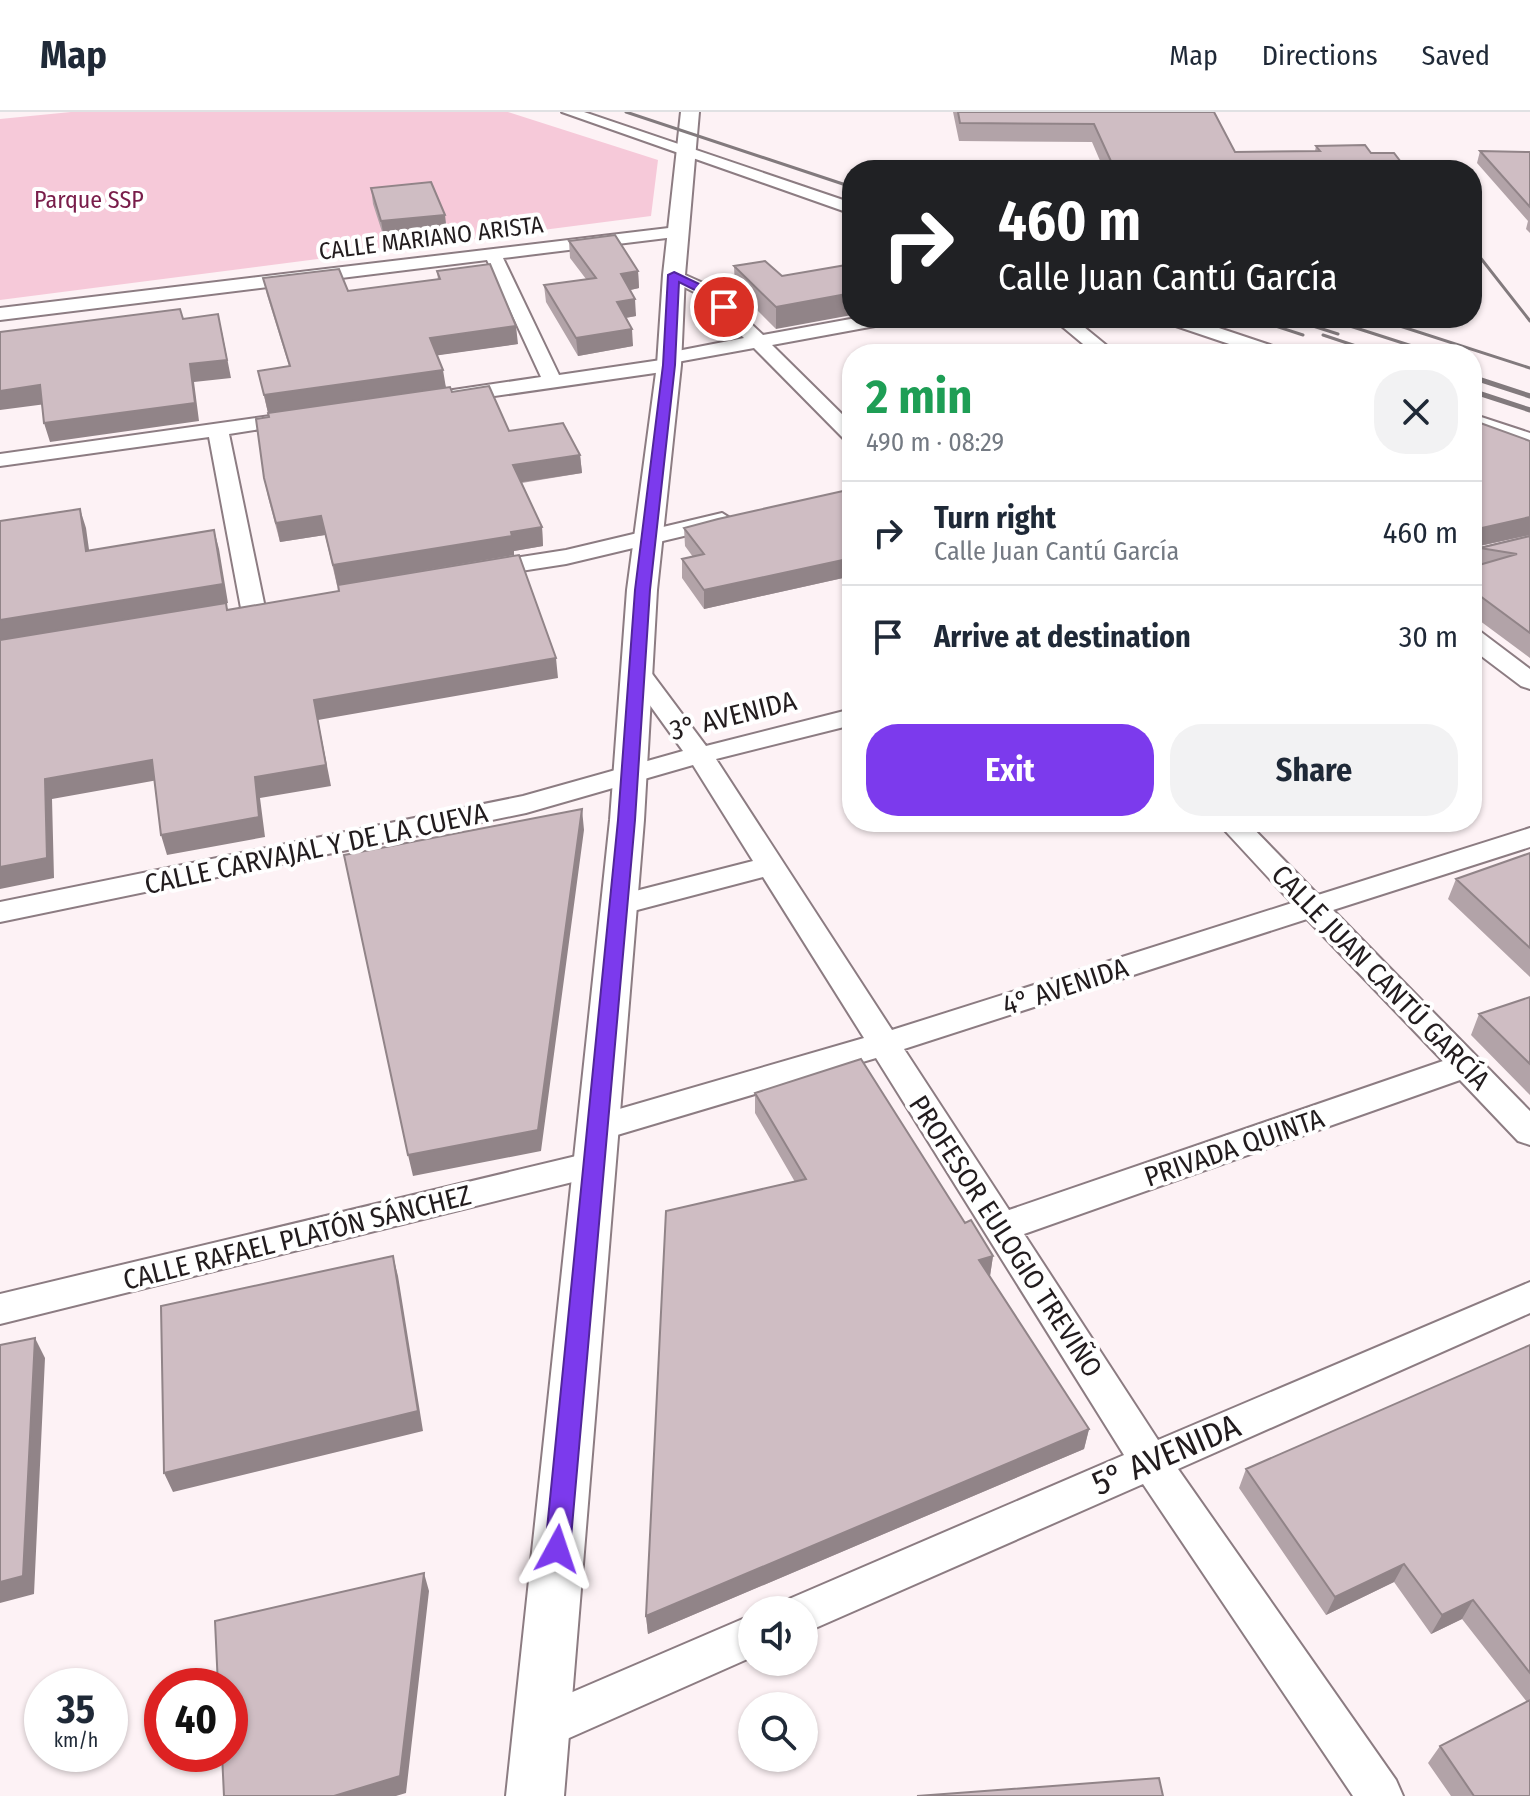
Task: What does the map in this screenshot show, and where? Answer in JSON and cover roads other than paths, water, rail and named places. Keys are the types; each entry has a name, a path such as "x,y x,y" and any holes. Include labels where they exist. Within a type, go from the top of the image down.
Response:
{"street":[{"path":"569,112 842,206"},
{"path":"535,1796 690,112"},
{"name":"CALLE MARIANO ARISTA","path":"0,314 677,232"},
{"path":"493,255 553,382"},
{"path":"674,275 706,291 842,426"},
{"path":"431,399 553,382 842,326"},
{"path":"1074,328 1094,344"},
{"path":"1201,328 1248,344"},
{"path":"0,460 324,415"},
{"path":"1482,423 1530,440"},
{"path":"218,430 253,608"},
{"path":"457,575 566,557 750,513"},
{"path":"1482,556 1530,544"},
{"path":"1482,645 1530,681"},
{"name":"PROFESOR EULOGIO TREVIÑO","path":"638,672 701,757 1150,1461 1380,1796"},
{"name":"3° AVENIDA","path":"630,773 842,720"},
{"name":"CALLE CARVAJAL Y DE LA CUEVA","path":"0,912 526,804 630,773"},
{"name":"CALLE JUAN CANTÚ GARCÍA","path":"1241,832 1530,1132"},
{"name":"4° AVENIDA","path":"597,1128 884,1044 1530,837"},
{"path":"618,905 770,866"},
{"name":"PRIVADA QUINTA","path":"1002,1227 1465,1066"},
{"name":"CALLE RAFAEL PLATÓN SÁNCHEZ","path":"0,1309 593,1165"},
{"name":"5° AVENIDA","path":"818,1607 1530,1297"},
{"path":"542,1728 738,1642"}],"railway":[{"path":"626,112 842,184"},
{"path":"1482,260 1530,321"},
{"path":"1282,328 1303,335"},
{"path":"1319,328 1338,334"},
{"path":"1356,328 1406,344"},
{"path":"1406,328 1456,344"},
{"path":"1323,335 1350,344"},
{"path":"1482,353 1530,368"},
{"path":"1482,380 1530,396"},
{"path":"1482,394 1530,410"}],"park label":[{"name":"Parque SSP","path":"89,200"}]}
